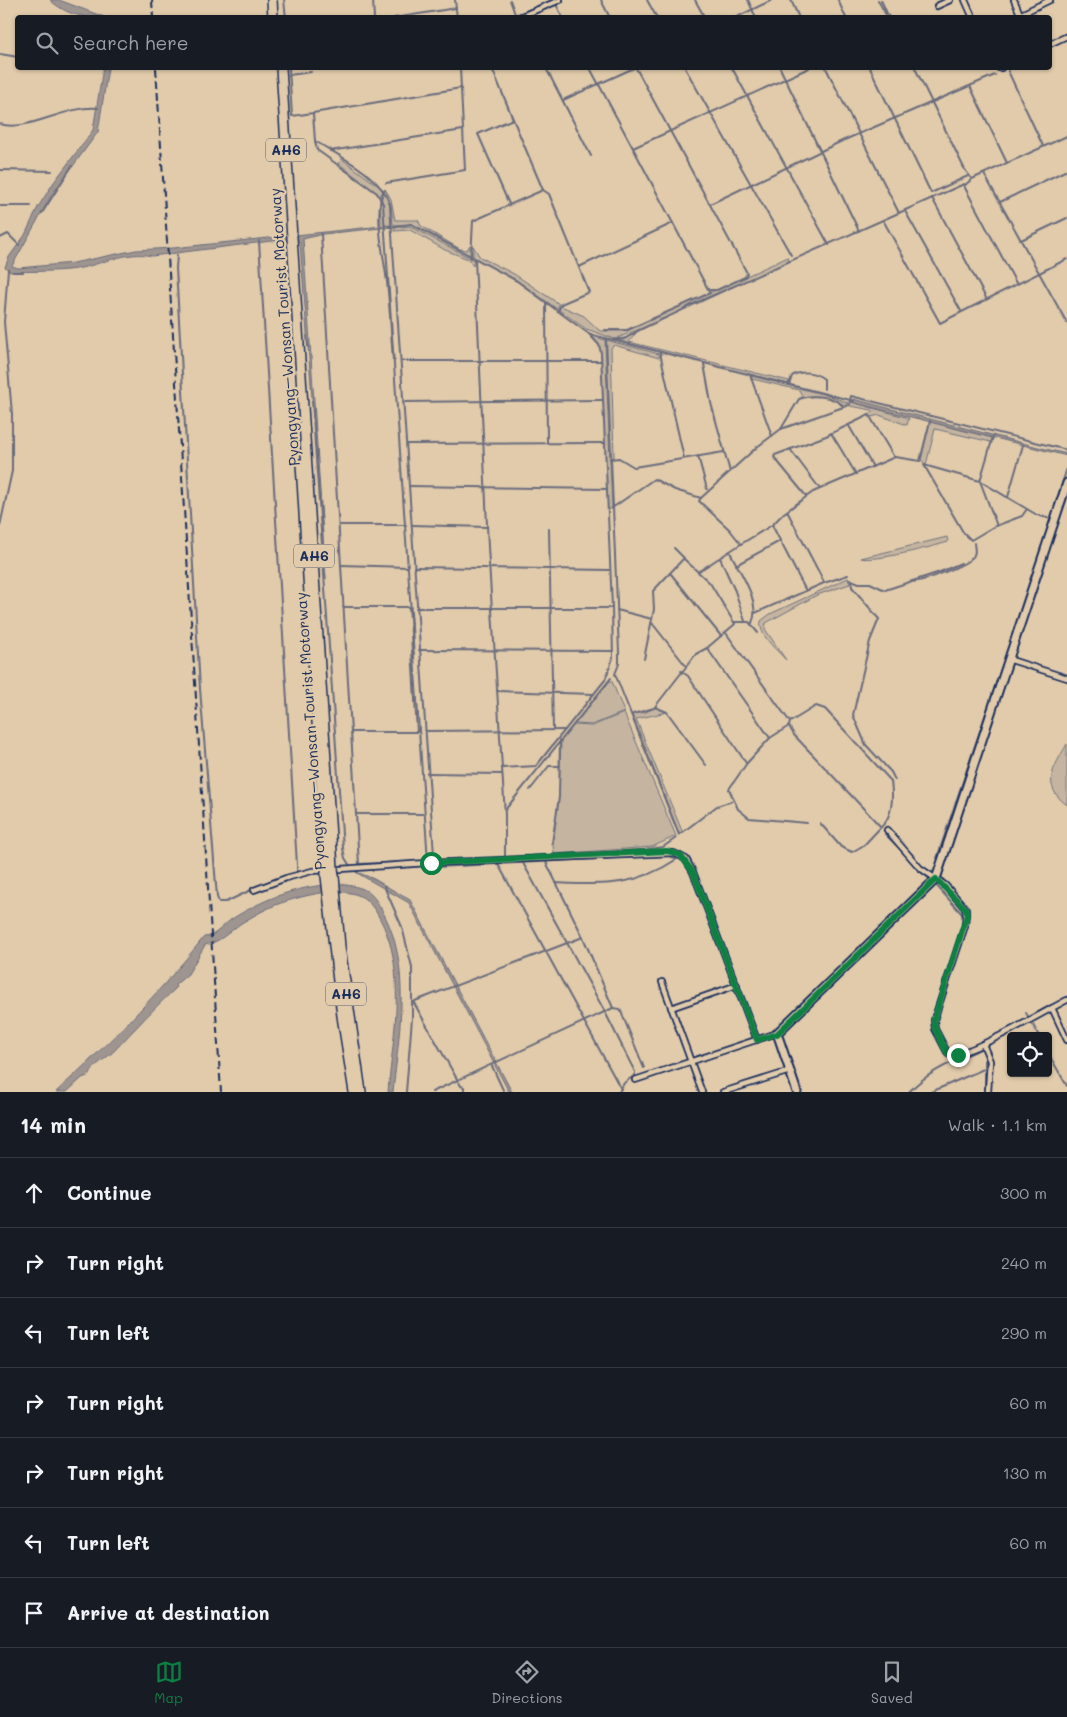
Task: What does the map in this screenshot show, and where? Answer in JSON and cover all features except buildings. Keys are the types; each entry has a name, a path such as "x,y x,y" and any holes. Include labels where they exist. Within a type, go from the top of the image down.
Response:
{"highway":[{"path":"272,0 273,15"},
{"path":"277,0 278,15"},
{"path":"276,70 289,231"},
{"name":"Pyongyang–Wonsan Tourist Motorway","path":"281,70 289,231 330,875 361,1092"},
{"path":"332,897 354,1092"}],"street":[{"path":"524,15 560,0"},
{"path":"937,6 950,0"},
{"path":"964,0 972,15"},
{"path":"1014,0 1020,14 1050,0"},
{"path":"1052,43 1067,36"},
{"path":"635,1080 777,1034 936,879 1067,483"},
{"path":"1008,658 1067,678"},
{"path":"887,830 920,868 936,879 966,909 967,915 937,1011 935,1029 950,1055 956,1056 983,1044 1067,1000"},
{"path":"254,890 286,878 316,870 674,852 686,859 693,872 757,1040"},
{"path":"662,982 692,1060 702,1092"},
{"path":"671,1008 737,986"},
{"path":"1052,1008 1067,1040"},
{"path":"777,1034 797,1092"},
{"path":"983,1044 990,1061 988,1092"},
{"path":"724,1092 790,1071"}],"shaded area":[{"path":"50,0 59,0 99,15 76,15"},
{"path":"103,70 108,70 98,132 51,196 12,266 18,268 73,263 136,250 173,248 391,225 391,227 323,234 303,239 326,579 300,242 280,240 152,256 123,256 68,270 10,272 5,267 9,257 25,235 38,207 54,182 93,130"},
{"path":"342,159 384,190 380,196 338,163"},
{"path":"385,189 391,199 395,220 418,220 421,226 460,249 467,250 470,245 470,256 412,224 393,225 391,205"},
{"path":"384,191 390,205 391,225 386,226 385,223 385,226 381,226 380,198 383,204 381,197"},
{"path":"410,226 474,260 473,266 468,259 445,250 410,230 394,231 394,228"},
{"path":"473,246 480,257 514,274 559,304 557,309 518,281 473,257"},
{"path":"788,257 789,261 662,320 615,339 586,329 559,310 561,306 584,316 600,331 627,331"},
{"path":"636,333 629,342 789,381 788,384 616,340 623,340"},
{"path":"592,336 605,340 612,509 608,509 601,353 599,344"},
{"path":"606,340 659,354 659,358 614,345 611,348 614,457 611,458"},
{"path":"751,376 830,396 848,403 844,405 824,397 803,397 799,390 752,379"},
{"path":"853,399 1067,454 1067,456 851,402"},
{"path":"851,402 909,418 907,425 879,415 872,417 869,414 873,412 872,410 850,406"},
{"path":"930,422 992,438 991,442 935,429 926,465 921,460"},
{"path":"947,537 948,542 917,550 878,558 861,558"},
{"path":"848,578 850,584 817,595 766,623 765,629 786,660 765,637 762,632 761,621 770,614"},
{"path":"610,681 612,681 624,712 592,725 575,724"},
{"path":"656,707 667,712 636,719 682,831 680,835 632,714 646,712"},
{"path":"624,713 676,836 652,847 554,854 553,845 559,797 561,741 574,725 592,726"},
{"path":"1067,744 1067,805 1054,790 1052,776 1054,768"},
{"path":"352,870 374,879 410,900 512,1092 509,1092 409,903"},
{"path":"341,884 358,887 370,893 383,912 392,933 398,955 401,1000 393,1092 388,1092 395,1025 396,980 388,937 377,914 365,899 353,894 333,892 310,895 276,905 240,924 220,939 205,945 188,974 175,985 176,988 114,1051 97,1065 90,1075 82,1078 67,1092 56,1092 133,1018 204,937 212,935 231,920 260,903 299,889"}],"waterway":[{"path":"284,0 286,15"},
{"path":"373,0 374,15"},
{"path":"455,0 457,15"},
{"path":"510,0 515,14"},
{"path":"516,15 553,0"},
{"path":"601,0 608,15"},
{"path":"647,0 655,15"},
{"path":"695,0 703,15"},
{"path":"748,0 755,15"},
{"path":"741,15 772,0"},
{"path":"791,0 798,15"},
{"path":"838,0 845,15"},
{"path":"878,0 886,15"},
{"path":"881,0 888,15"},
{"path":"556,4 562,15"},
{"path":"413,15 456,8"},
{"path":"0,54 15,56"},
{"path":"289,70 292,116 313,113 315,141 369,176 378,185 390,205 434,855 438,860 455,860 644,850 663,847 676,838"},
{"path":"386,183 465,170 460,70"},
{"path":"493,70 513,119 478,134 509,204"},
{"path":"547,70 591,156"},
{"path":"591,70 633,148"},
{"path":"563,100 630,70"},
{"path":"637,70 747,273 745,277 717,290 710,290"},
{"path":"686,70 791,255"},
{"path":"733,70 829,245"},
{"path":"781,70 859,231"},
{"path":"605,330 627,330 710,293 633,148 805,70"},
{"path":"827,70 899,213"},
{"path":"871,70 931,193 968,176"},
{"path":"916,70 965,170 972,179 964,186 1016,283"},
{"path":"1008,71 1043,146"},
{"path":"289,75 311,72"},
{"path":"710,204 842,141 995,75"},
{"path":"970,86 1007,163"},
{"path":"313,113 461,88"},
{"path":"0,124 10,126 22,125 72,110 98,108"},
{"path":"471,258 473,221 543,190 513,119"},
{"path":"330,151 463,130"},
{"path":"972,179 1067,136"},
{"path":"315,141 317,150 377,193 383,204 428,861 359,864 321,234"},
{"path":"42,213 72,166"},
{"path":"0,170 52,171"},
{"path":"1000,202 1067,170"},
{"path":"984,174 1067,323"},
{"path":"615,340 626,338 691,305 964,184"},
{"path":"384,190 379,210 379,222 388,292 393,360 395,360"},
{"path":"543,190 549,194 589,292 561,304 558,311"},
{"path":"932,198 986,298"},
{"path":"0,206 31,206"},
{"path":"905,211 961,311"},
{"path":"1021,240 1067,218"},
{"path":"883,220 940,323 1067,259"},
{"path":"579,267 673,223"},
{"path":"389,227 411,224 517,281 589,334 854,401"},
{"path":"0,238 8,234 19,245"},
{"path":"259,241 297,865 297,873 294,874"},
{"path":"177,255 176,268 200,689 217,897 219,902 226,902 253,889"},
{"path":"475,259 488,547 505,815 505,856"},
{"path":"0,526 12,471 12,414 4,322 8,269"},
{"path":"13,272 23,272"},
{"path":"546,303 547,443"},
{"path":"502,768 536,766 605,680 613,658 601,353 599,345 589,334"},
{"path":"307,336 308,347"},
{"path":"606,338 619,652 619,664 615,674 679,835 717,806 732,801"},
{"path":"660,353 684,458"},
{"path":"401,361 601,361"},
{"path":"704,364 711,403 730,472"},
{"path":"789,385 792,376 808,373 824,379 824,389"},
{"path":"750,375 772,436"},
{"path":"781,429 849,405 851,396 1067,450"},
{"path":"612,508 654,479 675,490 701,498 757,447 781,429 799,399 804,397 822,397 834,400 843,406"},
{"path":"404,402 602,400"},
{"path":"312,401 343,848 345,858 350,866"},
{"path":"806,496 774,457 775,455 826,436 869,415 894,457"},
{"path":"741,544 772,525 784,513 813,492 895,457 920,461 930,421"},
{"path":"849,426 873,467"},
{"path":"831,433 856,474"},
{"path":"993,437 980,481 997,526"},
{"path":"407,444 604,443"},
{"path":"1008,497 1023,445"},
{"path":"790,449 820,489"},
{"path":"610,459 619,458 634,467 724,452"},
{"path":"698,456 707,489"},
{"path":"1027,509 1022,516 993,527 971,540 963,532 924,465 980,481 1037,515 1051,519 1067,468"},
{"path":"409,486 606,489"},
{"path":"1058,522 1067,496"},
{"path":"699,571 741,544 730,530 699,501 701,498"},
{"path":"787,511 824,582"},
{"path":"1048,529 1050,523"},
{"path":"1038,581 1057,524"},
{"path":"339,525 406,525"},
{"path":"412,525 487,527"},
{"path":"772,525 806,591"},
{"path":"549,529 553,730"},
{"path":"736,565 780,541"},
{"path":"911,582 935,576 971,559 975,550 974,543"},
{"path":"644,659 654,609 653,591 684,558 674,548"},
{"path":"730,552 752,596 754,606 752,623"},
{"path":"720,558 735,591 745,621"},
{"path":"633,714 654,708 696,654 707,648 735,624 710,583 684,559"},
{"path":"849,579 859,583 870,583 885,590 961,563"},
{"path":"341,565 408,567"},
{"path":"414,567 609,570"},
{"path":"671,574 721,636"},
{"path":"755,613 824,583 848,575"},
{"path":"851,580 852,587 879,619 870,641 853,715 866,745 891,772 895,780"},
{"path":"937,858 1023,604"},
{"path":"343,607 409,607 410,618 417,732 351,732"},
{"path":"416,608 612,608"},
{"path":"617,610 652,619"},
{"path":"734,622 749,622 758,633"},
{"path":"652,623 686,666"},
{"path":"726,633 790,722"},
{"path":"707,648 770,738"},
{"path":"419,650 612,651"},
{"path":"681,671 688,676 746,763"},
{"path":"505,810 611,678"},
{"path":"497,691 594,694"},
{"path":"789,726 794,735 881,827 890,812 892,799 891,781 825,709 816,706 790,722 789,726 770,738 747,763 729,789 738,809 749,818 807,823"},
{"path":"655,707 667,712 706,765"},
{"path":"425,731 565,730"},
{"path":"552,843 559,797 560,740"},
{"path":"530,790 549,766 560,766"},
{"path":"427,773 502,774"},
{"path":"356,814 424,814"},
{"path":"820,823 841,847 852,852 864,845 881,827"},
{"path":"885,834 908,857"},
{"path":"556,883 605,884 633,879 647,875 677,859 668,855"},
{"path":"404,867 636,857"},
{"path":"546,862 583,937 613,1008 620,1009 644,1068"},
{"path":"523,863 605,1012 635,1072 635,1075 624,1083 619,1092"},
{"path":"498,864 621,1089"},
{"path":"921,872 931,880"},
{"path":"940,875 946,883"},
{"path":"936,885 963,915"},
{"path":"384,886 402,927 412,967 412,1018 406,1092"},
{"path":"464,1092 464,1087 461,1086 414,1003 415,1001 583,937"},
{"path":"432,1092 613,1008"},
{"path":"1026,1013 1029,1018"},
{"path":"1033,1025 1037,1032"},
{"path":"909,1092 934,1072 982,1048 985,1055 985,1092"},
{"path":"1052,1060 1067,1086"},
{"path":"492,1066 504,1092"},
{"path":"931,1092 986,1068"}],"railway":[{"path":"152,0 153,15"},
{"path":"156,70 221,1092"}],"route":[{"path":"431,863 545,859 667,851 680,855 689,864 711,915 757,1040 777,1034 931,886 936,879 966,909 967,915 934,1020 935,1029 948,1054 958,1055"}]}
